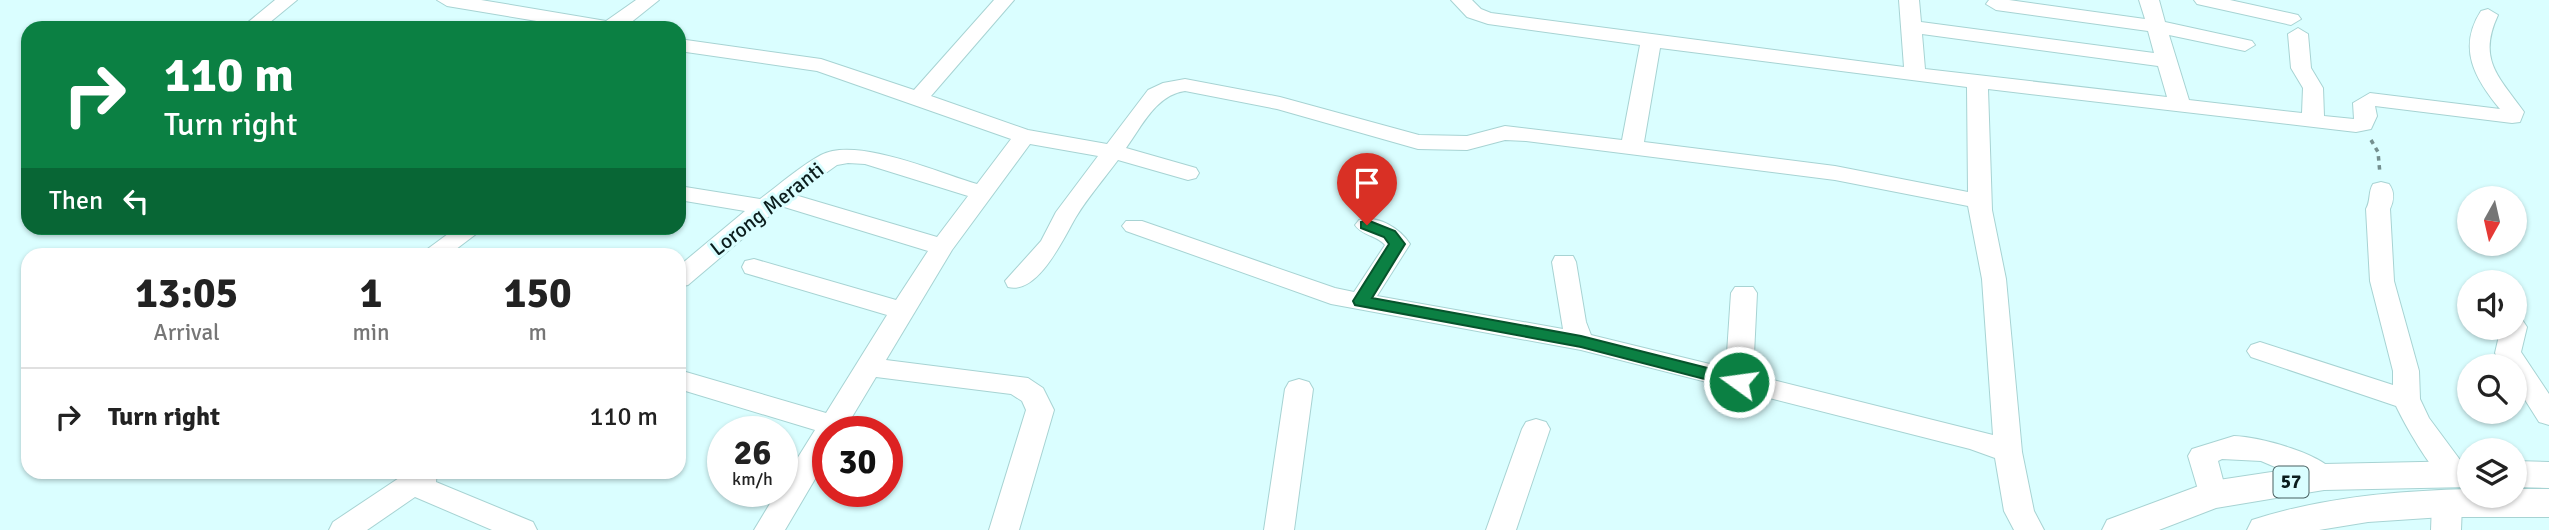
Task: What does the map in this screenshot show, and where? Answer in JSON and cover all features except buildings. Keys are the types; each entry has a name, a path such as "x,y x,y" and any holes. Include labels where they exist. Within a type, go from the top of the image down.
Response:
{"main road":[{"path":"2527,474 2549,475"},
{"name":"57","path":"2120,530 2212,495 2324,477 2455,496 2549,503"},
{"name":"57","path":"2265,530 2286,523 2455,496"}],"street":[{"path":"260,21 287,0"},
{"path":"447,0 575,21"},
{"path":"620,21 649,0"},
{"path":"917,100 1004,0"},
{"path":"1461,0 1474,13 1488,18 1852,67 1915,72 2180,107 2356,126 2363,124 2366,116 2364,103 2370,99 2438,110 2512,117 2513,112 2488,81 2476,46 2479,31 2488,16"},
{"path":"1909,0 1909,26 1915,72"},
{"path":"2149,0 2180,107"},
{"path":"2204,0 2295,27 2301,68 2313,88 2313,122"},
{"path":"1997,38 1996,2 2156,26 2245,44"},
{"path":"1909,26 2166,61"},
{"path":"1632,147 1651,40"},
{"path":"686,46 821,65 1024,136 1115,152 1188,173"},
{"path":"1977,80 1980,201 1994,279 2008,453 2019,511 2029,530"},
{"path":"1017,281 1046,251 1064,217 1115,152 1130,124 1156,94 1170,87 1185,85 1280,103 1418,142 1467,143 1505,133 1526,134 1835,173 1980,201"},
{"path":"839,416 942,247 1024,136"},
{"name":"Lorong Meranti","path":"686,273 771,202 830,159 848,156 867,158 982,193"},
{"path":"2381,189 2382,201 2378,209 2382,281 2406,371 2406,399 2455,496"},
{"path":"686,194 771,202 942,247"},
{"path":"1361,301 1398,244 1389,234 1367,225"},
{"path":"1133,226 1331,296 1581,341 1976,440 2008,453"},
{"path":"442,248 462,235"},
{"path":"1564,261 1573,322 1581,341"},
{"path":"754,267 903,312"},
{"path":"1739,382 1744,293"},
{"path":"2511,340 2508,353 2549,415"},
{"path":"2260,351 2406,399"},
{"path":"871,367 1018,384 1033,395 1040,410 1004,530"},
{"path":"686,381 812,424"},
{"path":"1279,530 1299,389"},
{"path":"1501,530 1536,429"},
{"path":"769,530 812,460"},
{"path":"344,530 420,479"},
{"path":"424,479 522,530"}],"path":[{"path":"2356,126 2378,152 2381,189"}],"route":[{"path":"1367,225 1389,234 1398,244 1361,301 1486,326 1581,341 1739,382"}]}
